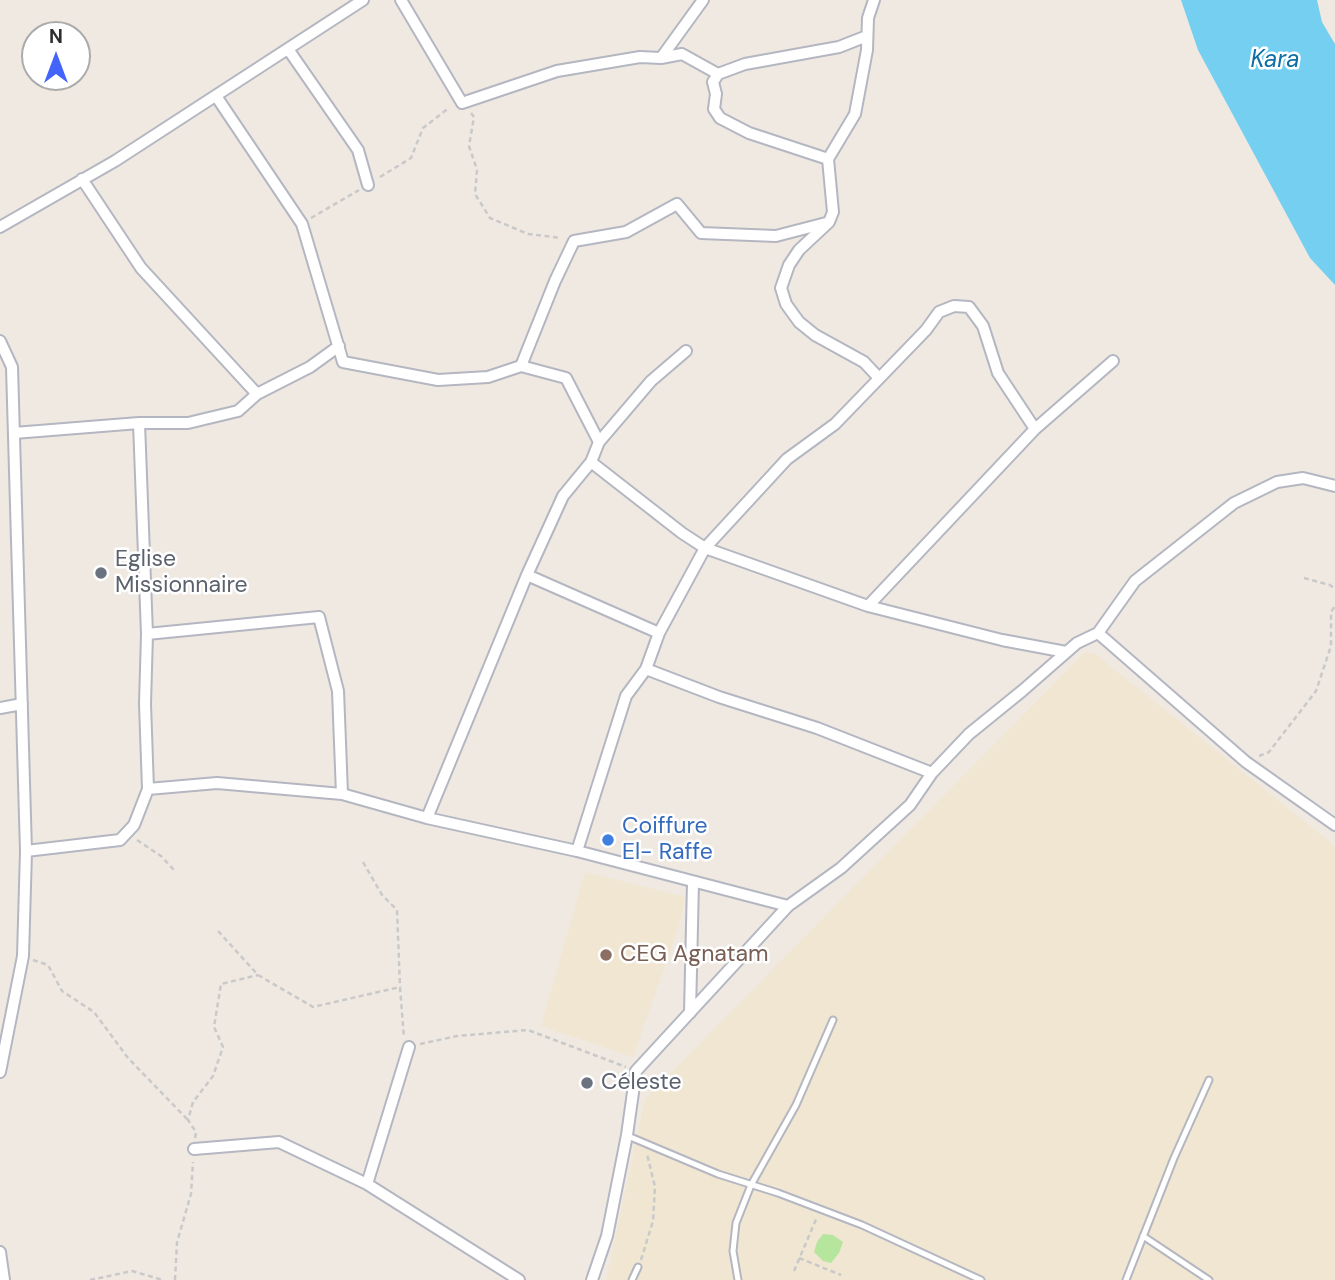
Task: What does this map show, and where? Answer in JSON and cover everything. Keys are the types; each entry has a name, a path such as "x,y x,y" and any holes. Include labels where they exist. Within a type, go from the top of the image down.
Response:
{"street":[{"path":"0,227 216,96 363,0"},
{"path":"401,0 461,101 557,71 640,57 661,58 682,54 718,74"},
{"path":"661,58 703,0"},
{"path":"874,0 868,18 855,114 828,159 833,212 829,222 799,250 789,265 780,288 786,304 799,322 815,335 864,362 879,378"},
{"path":"828,159 749,134 720,118 714,109 716,94 713,82 718,74 745,64 839,47 867,36"},
{"path":"288,49 358,150 369,185"},
{"path":"216,96 302,223 343,362 438,380 488,377 521,366 566,378 599,442"},
{"path":"82,179 141,268 257,394"},
{"path":"521,366 574,241 626,232 677,204 701,233 776,236 829,222"},
{"path":"577,851 625,696 646,669 659,633 705,548 787,459 835,424 926,330 939,312 954,306 969,307 983,326 998,373 1035,429"},
{"path":"0,341 12,367 26,851 23,956 0,1072"},
{"path":"14,433 139,423 188,423 238,411 257,394 310,368 339,346"},
{"path":"426,818 527,575 564,496 591,462 599,442 651,381 686,351"},
{"path":"868,606 1035,429 1113,360"},
{"path":"26,851 120,840 134,825 148,789 145,704 147,634 139,423"},
{"path":"591,462 705,548 868,606 1002,640 1066,652"},
{"path":"592,1280 607,1236 627,1135 636,1071 789,906 841,868 900,814 932,773 969,734 1077,643 1098,633 1135,581 1234,503 1277,482 1303,478 1335,486"},
{"path":"527,575 659,633"},
{"path":"147,634 319,617 338,691 354,797"},
{"path":"1098,633 1246,761 1335,825"},
{"path":"646,669 719,697 817,728 932,773"},
{"path":"0,708 22,704"},
{"path":"148,789 217,783 354,797 426,818 577,851 789,906"},
{"path":"690,1013 693,882"},
{"path":"367,1184 409,1047"},
{"path":"194,1149 279,1142 367,1184 519,1280"},
{"path":"0,1252 4,1280"}],"lane":[{"path":"738,1280 733,1251 736,1223 751,1185 796,1105 833,1020"},
{"path":"1126,1280 1174,1158 1209,1080"},
{"path":"627,1135 718,1174 862,1225 977,1279"},
{"path":"1143,1236 1209,1280"},
{"path":"632,1280 638,1267"}],"path":[{"path":"302,223 411,158 423,128 461,101 474,117 469,146 477,170 475,194 490,218 528,234 574,241"},
{"path":"1304,579 1330,585 1335,589"},
{"path":"1246,761 1269,752 1316,691 1333,645 1331,612 1335,606"},
{"path":"128,834 161,856 174,873"},
{"path":"363,862 382,895 397,910 405,1046 457,1036 528,1030 636,1071"},
{"path":"218,931 258,975 313,1007 400,988"},
{"path":"23,956 48,965 62,991 94,1012 128,1058 188,1119 196,1132 191,1194 177,1242 175,1280"},
{"path":"188,1119 193,1102 213,1076 223,1047 214,1027 221,984 258,975"},
{"path":"638,1267 653,1221 655,1187 647,1158 648,1144"},
{"path":"794,1271 820,1210"},
{"path":"799,1258 841,1275"},
{"path":"90,1280 132,1271 163,1280"}],"shaded area":[{"path":"1085,652 1095,654 1335,846 1335,1280 606,1280 645,1099"},
{"name":"CEG Agnatam","path":"585,872 685,897 681,919 633,1057 541,1026"}],"green space":[{"path":"823,1234 833,1235 843,1242 831,1263 823,1261 814,1252"}],"water":[{"name":"Kara","path":"1181,0 1317,0 1322,22 1335,44 1335,285 1310,258 1198,50"}],"place":[{"name":"Eglise Missionnaire","path":"101,573"},
{"name":"Coiffure El- Raffe","path":"608,840"},
{"name":"CEG Agnatam","path":"606,955"},
{"name":"Céleste","path":"587,1083"}]}
